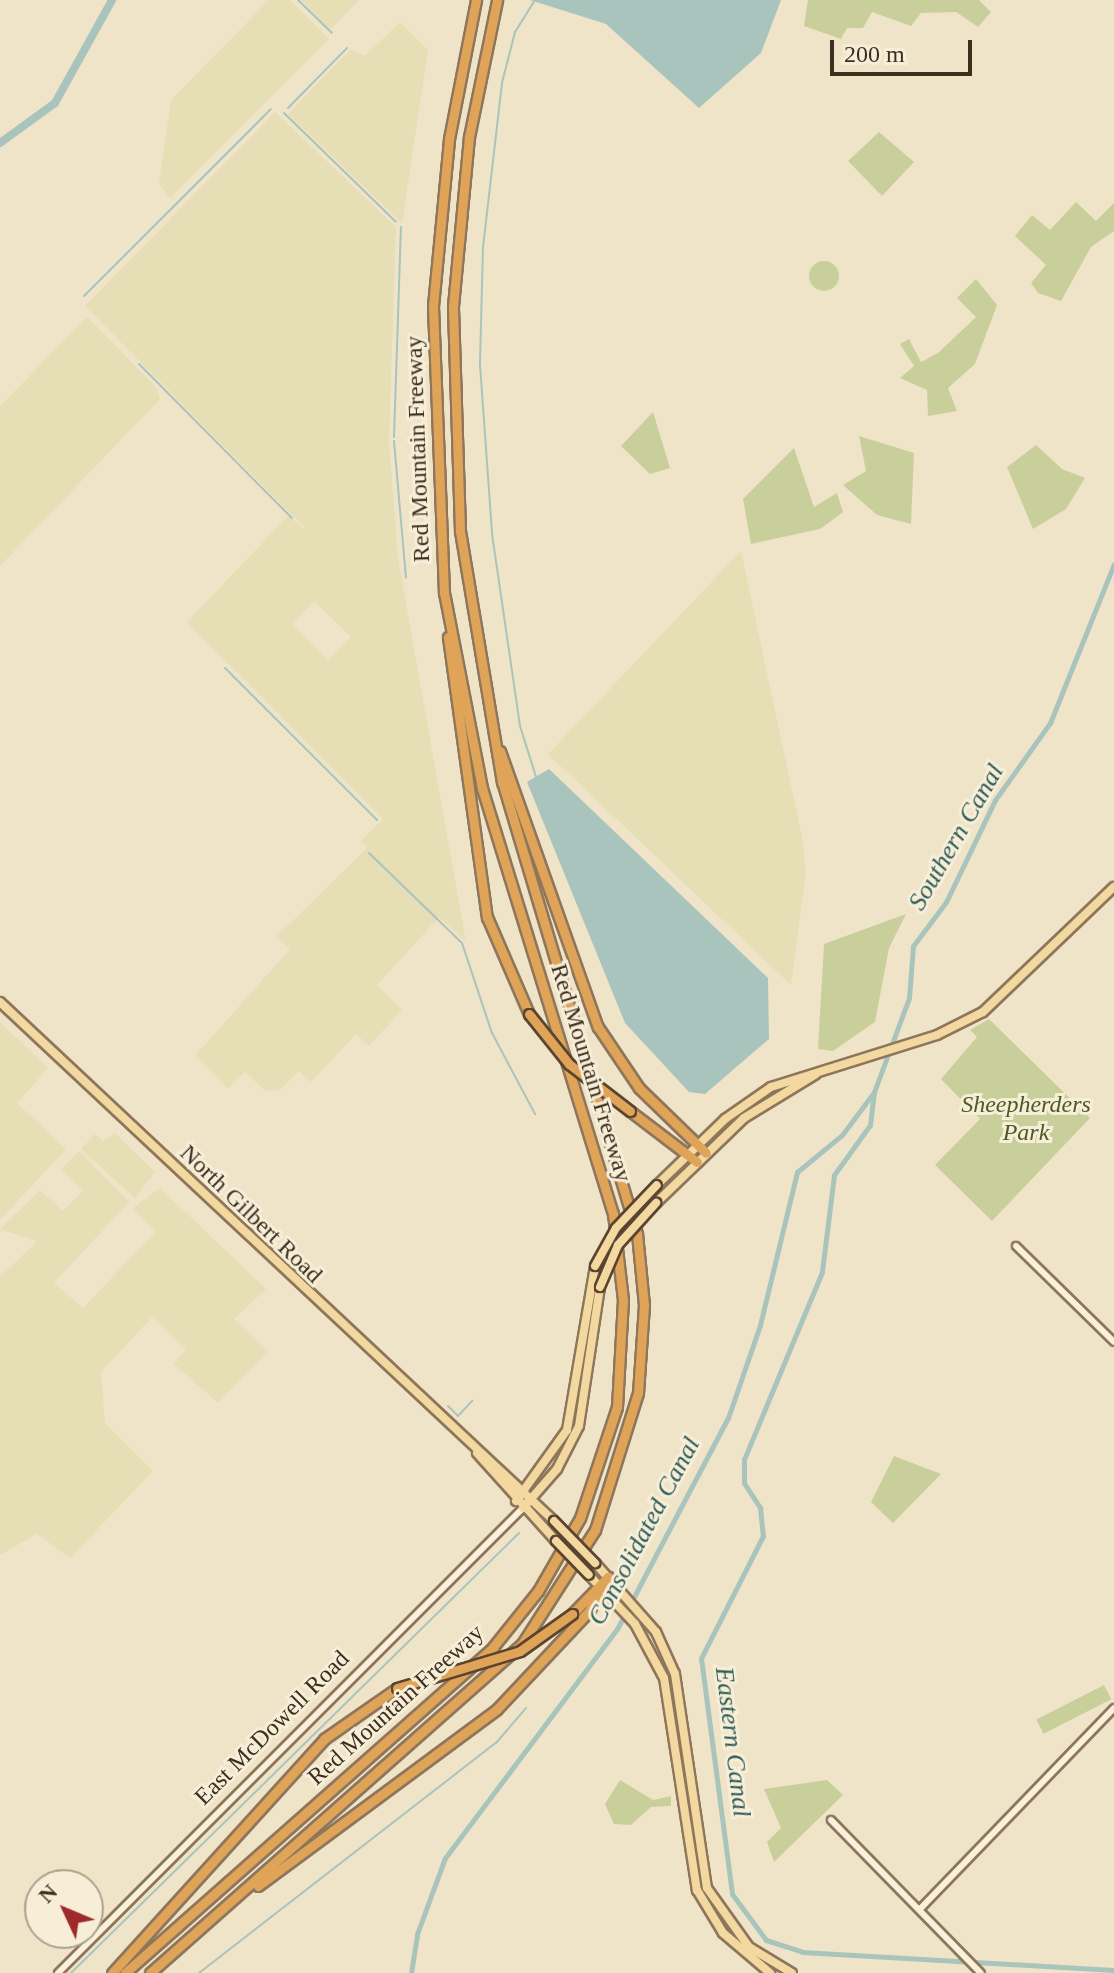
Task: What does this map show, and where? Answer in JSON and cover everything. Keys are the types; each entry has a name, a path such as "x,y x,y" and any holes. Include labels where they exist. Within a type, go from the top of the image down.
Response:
{"highway":[{"name":"Red Mountain Freeway","path":"125,1973 498,1641 580,1518 617,1407 623,1300 613,1214 490,815 444,593 433,306 449,139 476,0"},
{"name":"Red Mountain Freeway","path":"150,1973 522,1644 584,1554 627,1444 644,1334 637,1234 513,824 492,729 460,531 452,369 469,137 497,0"},
{"path":"444,593 487,917 529,1014 580,1074 697,1162"},
{"path":"492,729 598,1027 639,1088 706,1153"},
{"path":"193,1934 490,1715 602,1588 608,1577"},
{"path":"112,1973 324,1739 397,1688 520,1651 602,1588"}],"main road":[{"name":"East McDowell Road","path":"518,1507 532,1500 579,1426 600,1287 618,1245 656,1203 756,1109 816,1074 962,1024 1003,998 1114,887"},
{"name":"North Gilbert Road","path":"0,1002 477,1453 524,1491 625,1593 662,1641 677,1684 707,1888 749,1947 792,1973"},
{"name":"East McDowell Road","path":"518,1507 524,1491 567,1430 595,1266 616,1228 689,1153 752,1098 803,1073 816,1074"},
{"name":"North Gilbert Road","path":"477,1453 518,1507 548,1532 635,1624 669,1698 684,1844 697,1890 723,1933 770,1973"}],"street":[{"path":"1016,1246 1114,1342"},
{"name":"East McDowell Road","path":"58,1973 518,1507"},
{"path":"921,1908 1114,1708"},
{"path":"831,1820 969,1955 980,1970"}],"shaded area":[{"path":"269,0 290,0 329,39 170,198 159,183 171,100"},
{"path":"301,0 359,0 330,30"},
{"path":"400,22 428,50 402,223 288,114 351,49 365,56"},
{"path":"275,112 396,227 389,441 398,558 466,942 439,917 377,985 402,1010 369,1046 356,1034 311,1082 299,1071 280,1090 265,1091 245,1072 228,1089 195,1056 290,949 277,936 367,848 361,841 383,819 187,622 288,516 309,532 85,306","holes":["314,601 351,637 328,660 292,624"]},
{"path":"87,317 156,387 160,399 0,566 0,406"},
{"path":"741,551 802,837 806,872 791,985 548,754"},
{"path":"0,1022 48,1068 17,1103 66,1149 0,1220"},
{"path":"115,1133 155,1172 135,1198 81,1149 95,1134 103,1141"},
{"path":"79,1151 129,1202 54,1283 83,1308 155,1232 133,1208 160,1188 266,1289 234,1319 267,1352 218,1403 174,1364 186,1349 153,1316 101,1372 105,1423 153,1471 70,1558 37,1534 0,1555 0,1277 37,1241 0,1229 40,1190 63,1211 83,1191 61,1169"}],"green space":[{"path":"808,0 979,0 991,12 978,27 956,12 921,13 911,26 872,12 863,28 847,28 841,39 804,26"},
{"path":"879,132 914,162 882,196 848,161"},
{"path":"1076,202 1096,221 1114,203 1114,231 1091,247 1061,301 1038,293 1031,283 1046,265 1015,236 1032,215 1050,230"},
{"path":"824,261 830,262 838,270 838,282 830,290 824,291 818,290 810,282 809,276 810,270 818,262"},
{"path":"976,279 997,305 975,364 948,388 957,411 928,416 927,390 900,378 914,366 900,344 909,339 921,362 938,353 976,317 957,298"},
{"path":"653,412 670,468 650,474 621,446"},
{"path":"859,436 914,453 911,524 877,515 843,485 866,471"},
{"path":"1036,445 1062,469 1085,478 1066,509 1033,529 1007,467"},
{"path":"794,448 814,507 837,493 843,512 820,529 751,544 743,499"},
{"path":"906,914 889,948 875,1022 833,1051 818,1049 824,944"},
{"name":"Sheepherders Park","path":"989,1019 1090,1118 992,1221 935,1165 980,1119 941,1079 977,1037 970,1030"},
{"path":"894,1456 941,1474 893,1523 871,1502"},
{"path":"1104,1685 1111,1699 1044,1734 1036,1720"},
{"path":"620,1780 653,1800 671,1796 671,1806 651,1807 631,1825 614,1824 605,1804"},
{"path":"827,1780 843,1795 774,1862 767,1842 781,1828 764,1789"}],"water":[{"path":"530,0 781,0 761,53 699,108 606,24"},
{"path":"549,769 768,978 769,1039 705,1094 689,1092 625,1023 527,782"}],"waterway":[{"path":"0,143 55,103 112,0"},
{"path":"298,0 332,33"},
{"path":"535,0 515,32 502,83 483,247 480,365 492,534 520,726 537,780"},
{"path":"288,108 347,48"},
{"path":"84,296 271,109"},
{"path":"284,113 396,222"},
{"path":"394,437 401,227"},
{"path":"139,364 292,518"},
{"path":"394,441 406,577"},
{"name":"Consolidated Canal","path":"411,1973 417,1934 445,1858 617,1629 728,1418 760,1325 797,1172 842,1135 874,1092 909,998 913,946 946,902 995,800 1050,723 1114,564"},
{"path":"225,668 377,820"},
{"path":"369,853 462,943 492,1033 535,1114"},
{"name":"Eastern Canal","path":"874,1092 870,1125 834,1175 822,1272 744,1459 744,1483 760,1508 763,1536 701,1658 732,1894 766,1940 802,1952 1114,1970"},
{"path":"448,1406 458,1416 472,1401"},
{"path":"71,1973 519,1533"},
{"path":"199,1973 496,1743 526,1708"}],"water label":[{"name":"Southern Canal","path":"956,837"}]}
